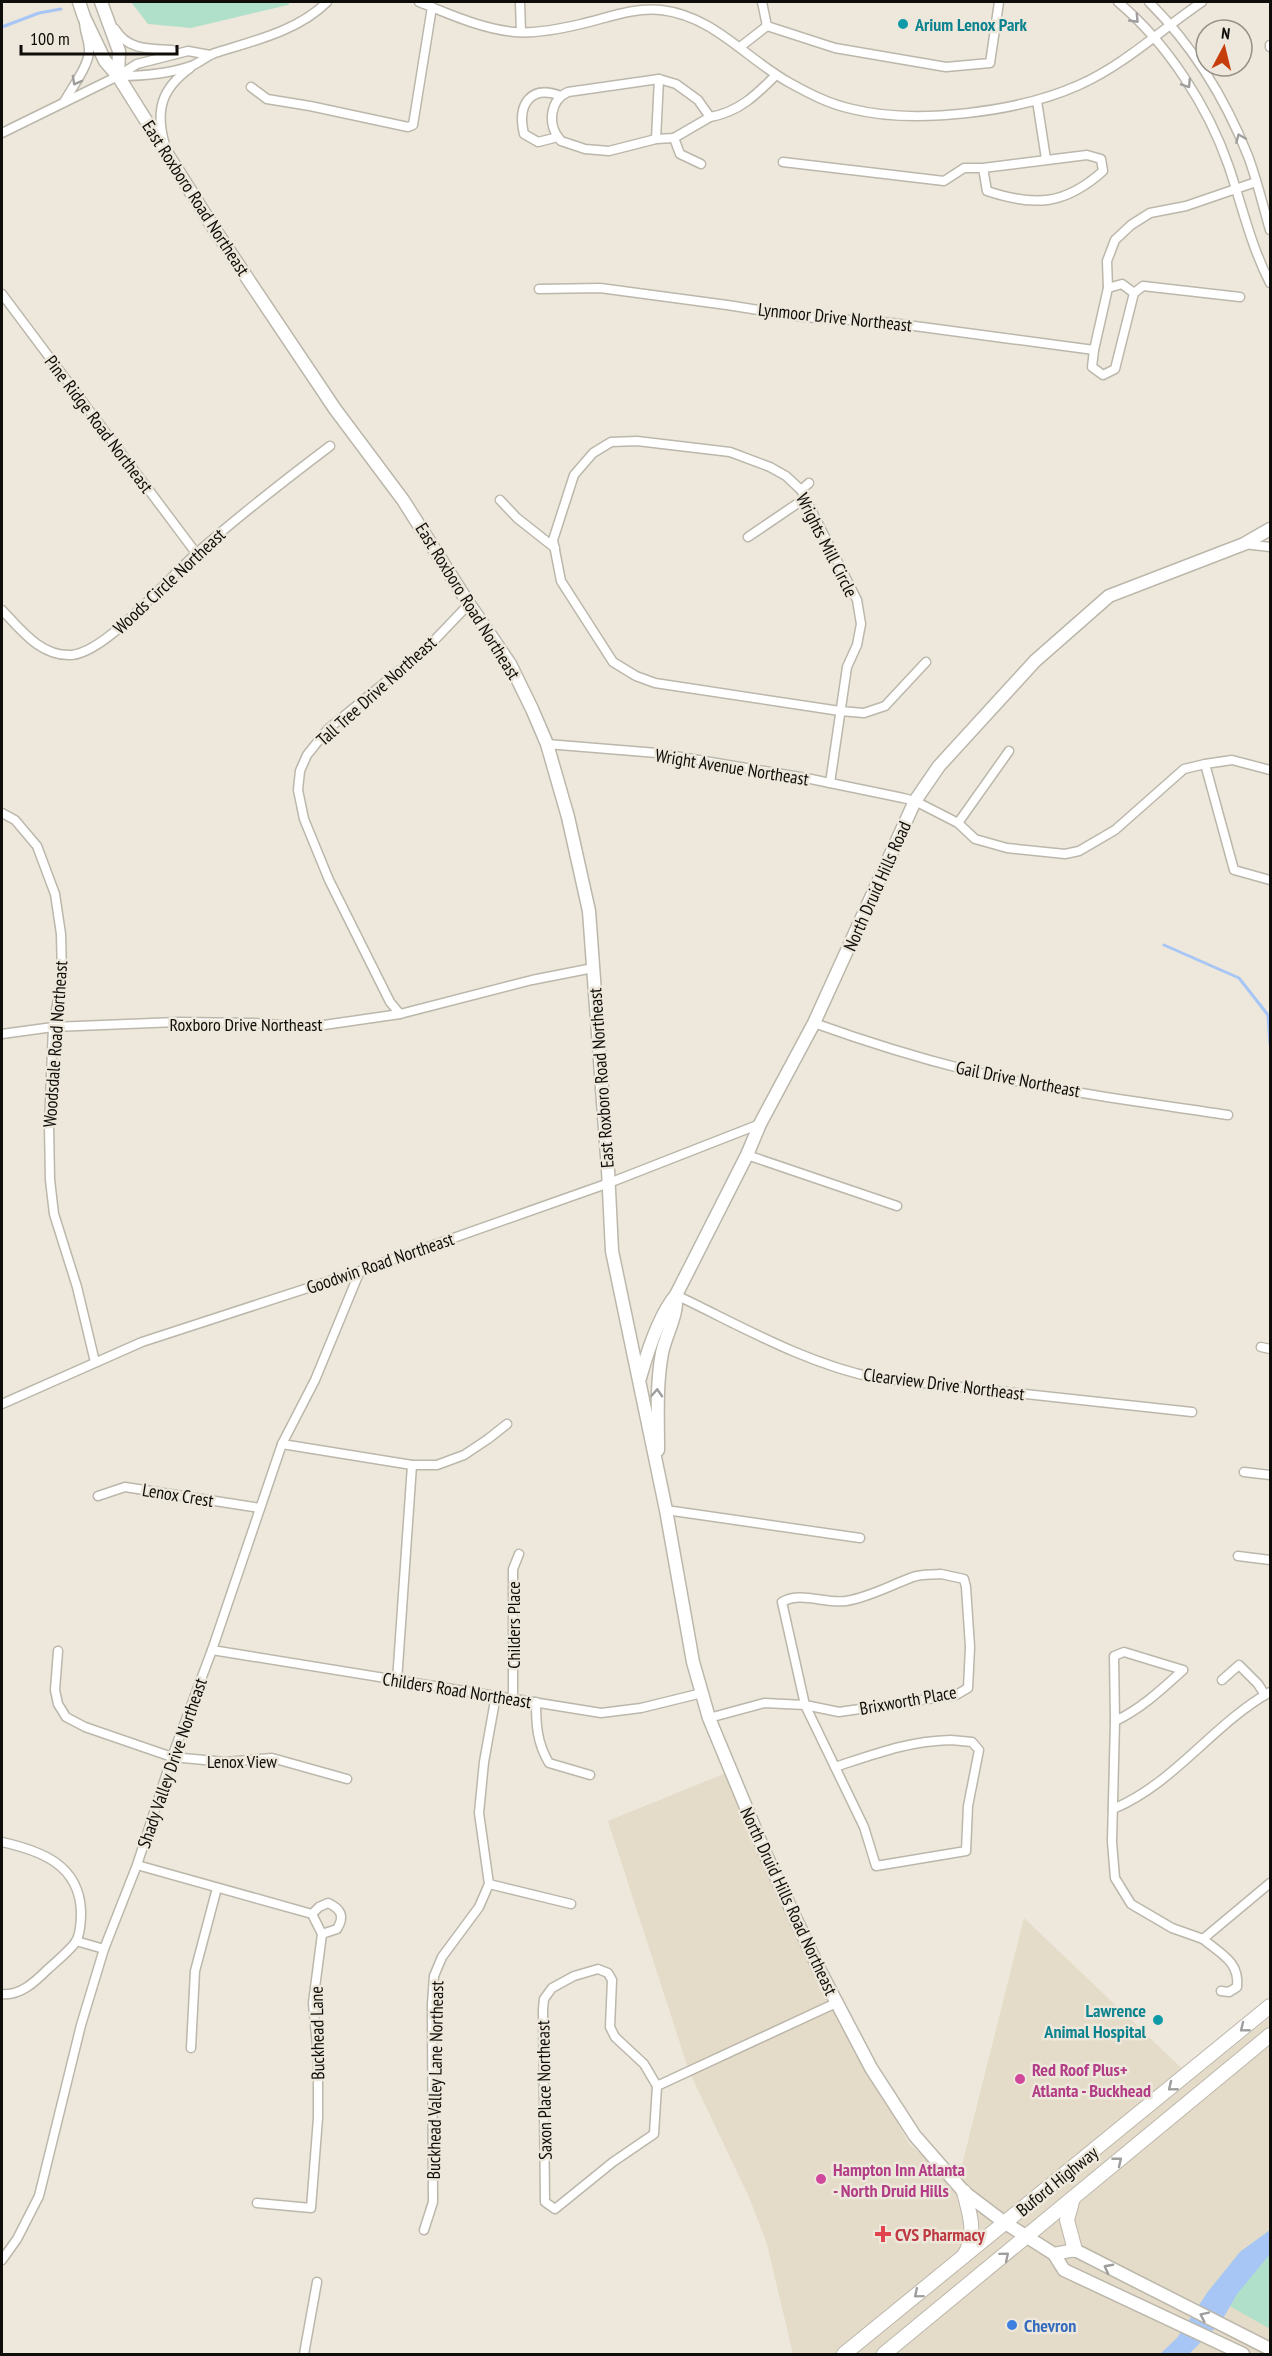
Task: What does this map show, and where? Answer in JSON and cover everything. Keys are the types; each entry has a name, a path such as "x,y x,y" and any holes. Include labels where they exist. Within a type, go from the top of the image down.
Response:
{"main road":[{"name":"East Roxboro Road Northeast","path":"79,2 97,48 118,76 213,227 335,409 404,500 469,604 510,664 547,744 568,817 589,911 612,1251 639,1383"},
{"path":"102,6 119,51 118,76"},
{"name":"North Druid Hills Road","path":"639,1383 651,1346 669,1304 676,1295 747,1155 760,1124 814,1023 915,801 939,766 1035,661 1109,596 1244,544 1270,529"},
{"name":"North Druid Hills Road Northeast","path":"658,1473 658,1378 668,1330 677,1307 676,1295"},
{"name":"North Druid Hills Road Northeast","path":"639,1383 666,1510 693,1662 709,1718 765,1853 836,2003 871,2068 915,2136 964,2192 1026,2238 1054,2254 1064,2270 1240,2353"},
{"name":"Buford Highway","path":"844,2355 1270,2006"},
{"name":"Buford Highway","path":"884,2355 1270,2035"},
{"path":"963,2257 969,2247 973,2232 964,2192"},
{"path":"1073,2198 1067,2220 1075,2250"},
{"path":"1054,2254 1075,2250 1270,2349"}],"street":[{"path":"168,154 161,132 160,117 164,93 181,74 210,55 282,31 303,20 327,2"},
{"path":"419,2 486,26 521,32 540,32 630,12 660,10 692,17 740,47 776,75 820,99 853,109 897,116 969,112 1037,101 1079,85 1109,69 1202,2"},
{"path":"520,2 521,32"},
{"path":"762,2 766,26"},
{"path":"766,26 836,48 946,67 990,63 999,2"},
{"path":"1118,2 1172,61 1208,121 1228,165 1250,237 1270,283"},
{"path":"1149,2 1170,24 1206,74 1233,121 1256,182 1270,231"},
{"path":"102,6 120,39 135,47 210,55"},
{"path":"251,87 267,99 408,127 413,125 432,7"},
{"path":"64,104 89,59 84,17"},
{"path":"740,47 766,26"},
{"path":"2,133 118,76 137,63 188,51"},
{"path":"118,76 142,76 193,65"},
{"path":"710,117 698,100 676,84 659,80 568,92 561,96 552,108 553,130 561,141 585,149 609,151 656,139 674,138 710,117 727,114 750,100 776,75"},
{"path":"656,139 659,80"},
{"path":"558,137 538,142 524,134 521,112 526,102 535,94 549,92 561,96"},
{"path":"1037,101 1046,159"},
{"path":"674,138 680,154 701,164"},
{"path":"783,162 944,181 964,168 983,168 1087,155 1101,159 1103,171 1076,192 1060,199 1026,200 987,191 983,168"},
{"path":"1240,297 1143,286 1134,293 1115,369 1103,375 1092,367 1108,288 1107,261 1115,240 1131,225 1150,213 1186,206 1256,182"},
{"path":"1108,288 1122,284 1134,293"},
{"name":"Lynmoor Drive Northeast","path":"539,289 600,288 803,317 892,323 1094,350"},
{"name":"Pine Ridge Road Northeast","path":"2,294 196,553"},
{"name":"Wrights Mill Circle","path":"830,783 847,667 857,645 861,624 857,600 802,494 786,476 770,466 730,452 636,441 611,442 593,453 574,475 553,540 561,581 613,663 636,676 655,683 840,711"},
{"name":"Woods Circle Northeast","path":"2,610 40,647 55,654 89,651 108,637 196,553 330,446"},
{"path":"748,537 802,494 809,483"},
{"path":"500,500 517,518 555,548"},
{"path":"1244,544 1270,546"},
{"name":"Tall Tree Drive Northeast","path":"400,1014 390,1002 329,880 304,819 298,790 300,771 307,755 328,729 427,648 469,604"},
{"path":"840,711 864,713 885,706 926,662"},
{"name":"Wright Avenue Northeast","path":"547,744 657,753 830,783 915,801 958,823 975,839 1007,848 1065,854 1079,851 1115,830 1184,769 1232,760 1270,770"},
{"path":"958,823 1009,751"},
{"path":"1205,764 1234,870 1270,879"},
{"name":"Woodsdale Road Northeast","path":"2,813 15,820 37,846 55,894 61,934 62,977 53,1027 49,1126 50,1180 54,1214 77,1287 95,1362"},
{"name":"Roxboro Drive Northeast","path":"2,1034 53,1027 177,1022 253,1023 310,1028 400,1014 532,980 593,968"},
{"name":"Gail Drive Northeast","path":"814,1023 867,1042 966,1070 1046,1087 1228,1115"},
{"name":"Goodwin Road Northeast","path":"2,1404 142,1342 360,1271 609,1183 760,1124"},
{"path":"747,1155 897,1206"},
{"name":"Shady Valley Drive Northeast","path":"2,2260 17,2239 39,2196 81,2025 104,1948 137,1865 172,1757 212,1650 282,1444 315,1380 360,1271"},
{"name":"Clearview Drive Northeast","path":"676,1295 817,1362 850,1373 1192,1412"},
{"path":"1261,1347 1270,1348"},
{"path":"282,1444 412,1465 437,1465 464,1455 507,1424"},
{"path":"397,1681 412,1465"},
{"path":"1244,1472 1270,1475"},
{"name":"Lenox Crest","path":"98,1496 125,1487 260,1508"},
{"path":"666,1510 860,1538"},
{"name":"Childers Place","path":"513,1698 513,1569 519,1554"},
{"path":"1238,1556 1270,1560"},
{"name":"Brixworth Place","path":"709,1718 764,1703 806,1705 839,1712 956,1695 968,1688 970,1647 964,1579 941,1574 915,1576 888,1588 847,1601 821,1601 792,1597 782,1602 806,1705 835,1767 864,1827 876,1866 966,1851 968,1806 979,1750 972,1742 924,1740 896,1746 835,1767"},
{"name":"Childers Road Northeast","path":"212,1650 601,1713 641,1708 702,1693"},
{"name":"Lenox View","path":"58,1651 55,1690 58,1704 66,1717 85,1727 172,1757 226,1762 272,1758 347,1779"},
{"path":"1115,1721 1128,1715 1158,1693 1183,1670 1124,1652 1114,1656 1112,1842 1115,1878 1131,1904 1172,1928 1203,1939 1235,1966 1238,1977 1237,1987 1228,1992 1221,1991"},
{"path":"1113,1809 1135,1800 1268,1694 1239,1665 1222,1680"},
{"path":"496,1695 484,1762 479,1813 489,1884 571,1904"},
{"path":"536,1702 540,1749 549,1763 590,1774"},
{"path":"2,1842 26,1848 54,1861 69,1873 80,1895 81,1918 76,1941 39,1978 14,1995 2,1994"},
{"path":"137,1865 312,1914 322,1934 337,1929 342,1921 337,1907 328,1903 319,1907 312,1914"},
{"path":"1203,1939 1270,1883"},
{"name":"Buckhead Valley Lane Northeast","path":"424,2230 433,2202 432,2004 434,1976 442,1957 479,1907 489,1884"},
{"path":"191,2048 195,1971 217,1888"},
{"name":"Buckhead Lane","path":"257,2203 311,2208 318,2118 318,2057 313,2003 322,1934"},
{"path":"76,1941 104,1948"},
{"name":"Saxon Place Northeast","path":"598,1969 608,1973 612,1980 610,2027 615,2037 644,2064 657,2086 654,2134 613,2162 555,2209 545,2202 543,2009 544,1999 552,1988 574,1976 598,1969"},
{"path":"657,2086 836,2003"},
{"path":"304,2355 317,2282"}],"shaded area":[{"path":"731,1771 794,1931 909,2144 957,2185 1024,1918 1193,2079 1270,2017 1270,2354 793,2354 767,2244 749,2197 689,2071 608,1821"}],"green space":[{"path":"131,2 290,2 288,5 191,28 148,24"},
{"path":"1270,2230 1270,2329 1207,2293 1240,2252"}],"water":[{"path":"1270,2230 1270,2254 1237,2294 1221,2322 1189,2354 1160,2354 1177,2338 1207,2293 1240,2252"}],"waterway":[{"path":"2,27 39,13 61,9"},
{"path":"1164,945 1239,978 1268,1015 1270,1045"}],"place":[{"name":"Arium Lenox Park","path":"903,24"},
{"name":"Lawrence Animal Hospital","path":"1158,2020"},
{"name":"Red Roof Plus+ Atlanta - Buckhead","path":"1020,2079"},
{"name":"Hampton Inn Atlanta - North Druid Hills","path":"821,2179"},
{"name":"CVS Pharmacy","path":"883,2234"},
{"name":"Chevron","path":"1012,2325"}]}
